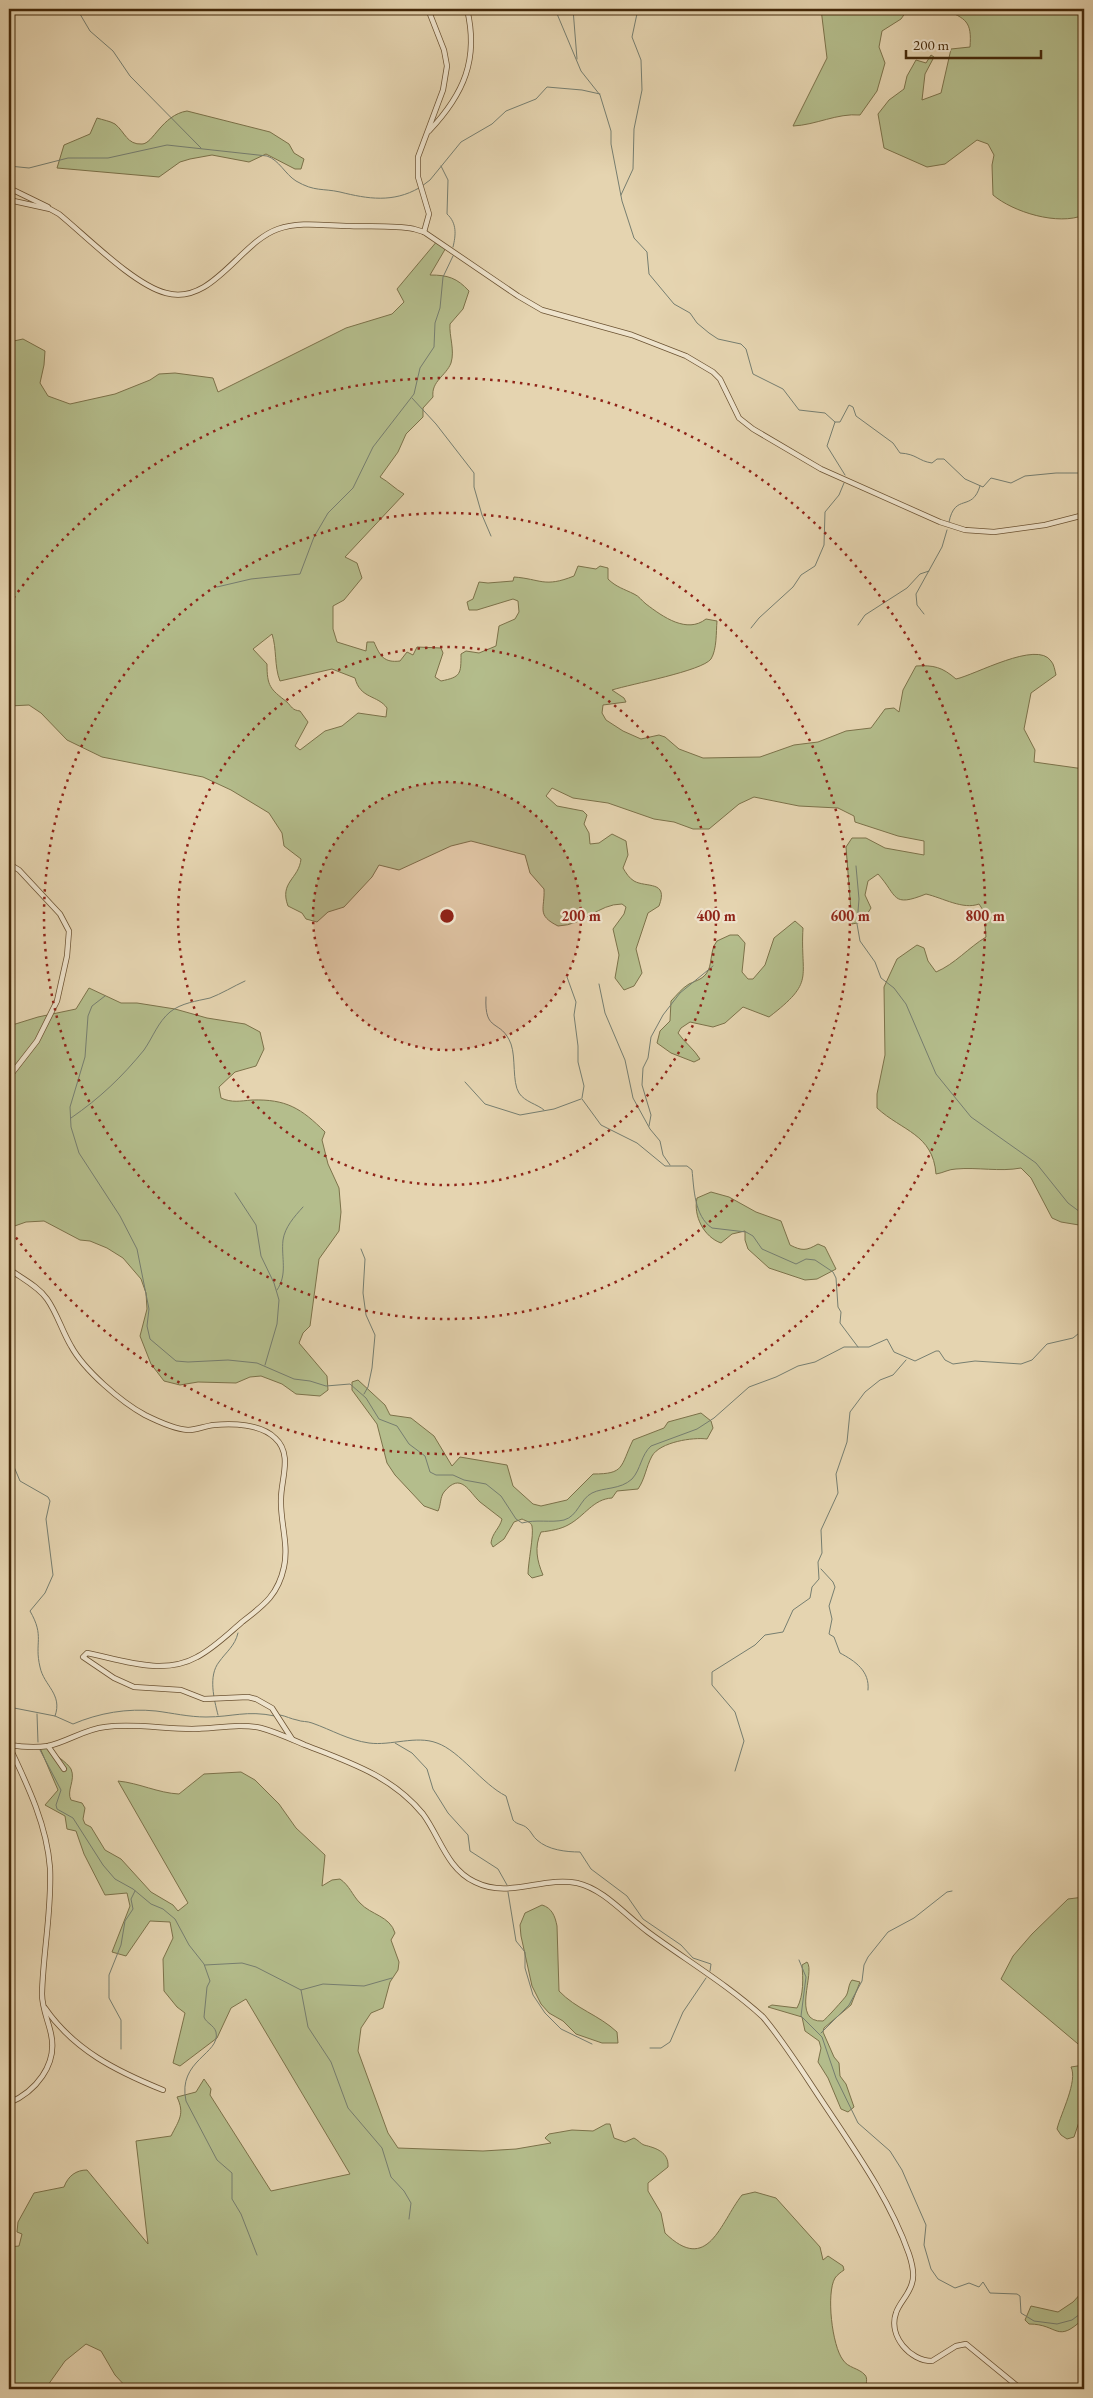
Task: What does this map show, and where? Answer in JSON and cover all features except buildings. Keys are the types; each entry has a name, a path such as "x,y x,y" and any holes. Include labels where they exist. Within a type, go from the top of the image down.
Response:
{"street":[{"path":"424,232 428,214 417,168 420,150 443,90 447,66 444,50 428,9"},
{"path":"428,132 454,100 472,54 472,36 468,9"},
{"path":"9,188 50,209 127,270 154,288 168,294 193,292 211,283 258,240 276,229 297,224 404,227 424,232 518,296 542,310 632,335 686,356 713,372 720,379 740,418 753,430 821,469 940,522 965,530 994,532 1045,524 1084,515"},
{"path":"9,200 50,209"},
{"path":"9,864 19,870 60,914 69,931 68,951 57,1001 37,1041 9,1077"},
{"path":"9,1269 39,1290 47,1299 72,1348 89,1369 131,1407 148,1416 186,1430 212,1425 247,1426 265,1431 282,1446 285,1461 281,1517 286,1551 284,1567 271,1599 208,1650 188,1661 153,1666 138,1665 87,1653 83,1657 114,1678 134,1687 181,1690 204,1699 248,1697 262,1702 276,1712 293,1740"},
{"path":"9,2103 23,2096 40,2081 50,2061 52,2036 42,2005 50,1868 47,1848 33,1801 9,1745 26,1747 48,1746 103,1727 133,1725 189,1729 260,1728 362,1766 389,1783 422,1813 451,1862 462,1874 474,1882 492,1888 505,1889 556,1882 580,1884 601,1896 755,2010 774,2031 864,2162 909,2253 913,2267 912,2285 898,2309 894,2321 896,2334 901,2342 908,2350 926,2361 938,2359 956,2346 966,2344 972,2346 1021,2389"},
{"path":"48,1746 64,1769"},
{"path":"42,2005 67,2036 96,2058 124,2074 163,2090"}],"green space":[{"path":"821,9 908,9 901,19 882,31 879,47 885,63 877,91 860,115 843,116 793,126 827,58"},
{"path":"944,9 1084,9 1084,215 1062,219 1036,216 1012,207 993,195 992,165 994,155 988,144 977,140 945,164 927,167 884,148 878,114 889,100 904,89 907,76 916,60 926,63 931,55 934,57 925,74 922,100 941,93 951,49 970,47 970,32 966,22"},
{"path":"187,111 270,132 289,144 294,153 304,159 301,169 295,169 266,154 249,162 212,155 190,159 180,162 159,177 57,168 64,145 90,134 97,118 115,124 130,140 137,144 142,144 146,143 171,118"},
{"path":"438,240 447,246 430,275 452,278 469,291 463,309 450,324 452,353 449,368 436,383 433,397 423,408 423,417 406,434 398,452 380,477 404,494 345,557 357,563 362,578 344,600 333,606 333,629 337,642 366,651 367,642 374,642 383,658 390,661 400,661 407,652 413,655 417,647 441,648 443,653 435,677 441,681 448,680 459,674 461,654 466,651 479,653 496,646 499,626 515,619 519,612 518,601 513,599 477,610 469,610 467,602 473,599 479,582 513,581 514,577 543,582 556,582 574,576 578,566 596,569 600,566 608,568 608,579 611,582 636,595 653,609 675,622 691,625 706,619 717,621 713,655 705,664 612,690 624,698 626,702 603,705 602,713 606,720 623,731 641,739 659,735 665,737 679,749 703,758 760,757 794,745 818,742 846,731 871,728 885,709 894,708 899,712 903,690 916,666 938,668 956,679 1020,656 1033,654 1044,656 1052,662 1056,675 1031,693 1024,729 1035,750 1034,762 1084,769 1084,1221 1079,1225 1061,1222 1052,1218 1031,1178 1021,1168 1005,1170 953,1169 936,1174 934,1161 923,1142 877,1108 877,1094 885,1055 884,987 897,959 917,945 924,948 928,961 936,972 949,965 986,937 985,926 987,916 979,904 960,905 926,894 901,900 893,894 878,874 868,881 865,895 871,908 862,922 852,924 846,847 852,838 866,838 885,848 924,855 924,841 898,836 855,822 854,816 838,808 799,806 754,797 739,804 709,829 693,829 674,822 654,819 608,803 573,798 552,788 546,796 557,806 583,811 587,815 584,824 589,833 590,844 599,843 612,834 626,841 628,855 623,868 626,874 634,881 655,886 661,892 659,906 648,913 636,949 642,973 634,986 624,990 615,978 619,955 613,929 624,914 626,907 622,904 613,905 576,922 558,926 544,915 544,889 530,873 525,855 471,841 451,846 399,870 379,865 372,877 344,907 328,912 317,922 306,919 302,913 288,906 286,898 286,891 301,859 284,846 282,833 269,813 231,790 203,777 102,757 67,740 41,713 29,705 9,706 9,342 23,339 45,351 40,383 48,396 70,404 115,394 150,380 159,374 175,373 213,378 218,392 346,328 392,314 404,302 397,289","holes":["272,634 280,681 332,669 355,678 361,690 387,708 386,717 358,713 342,726 325,731 300,750 295,746 308,722 300,711 294,709 273,690 269,682 267,664 253,649"]},
{"path":"795,921 803,928 802,978 800,986 794,995 784,1005 769,1017 743,1007 725,1023 713,1027 690,1022 681,1028 678,1033 700,1059 694,1062 671,1053 657,1043 660,1031 670,1021 671,1001 686,986 706,974 710,967 713,949 717,941 730,935 738,935 745,943 742,972 748,979 753,979 765,965 774,938"},
{"path":"89,988 121,1003 137,1003 175,1009 207,1018 245,1024 260,1032 264,1049 256,1066 235,1072 219,1087 221,1098 232,1101 264,1100 284,1103 300,1111 325,1132 322,1140 328,1164 339,1188 341,1212 339,1231 319,1259 310,1326 303,1333 299,1343 327,1376 328,1390 320,1396 296,1394 282,1384 261,1376 250,1377 236,1383 198,1382 180,1385 164,1381 151,1364 140,1336 147,1309 146,1293 141,1279 123,1258 107,1248 90,1241 80,1240 44,1221 26,1222 9,1228 9,1026 38,1017 76,1009"},
{"path":"711,1192 729,1197 756,1212 781,1221 790,1245 804,1249 818,1244 825,1247 836,1269 817,1279 805,1280 769,1268 748,1249 745,1231 732,1234 721,1243 715,1240 701,1225 696,1205 697,1198"},
{"path":"358,1380 385,1405 390,1415 411,1418 434,1436 452,1466 460,1457 507,1465 513,1486 533,1504 541,1506 567,1500 593,1474 603,1474 616,1470 623,1463 633,1440 664,1428 668,1422 701,1413 711,1421 713,1428 707,1439 677,1441 656,1451 650,1460 638,1489 617,1491 612,1498 600,1501 568,1525 555,1530 541,1532 537,1554 543,1575 532,1578 528,1574 532,1542 532,1526 529,1523 522,1519 514,1522 504,1539 493,1547 492,1539 502,1519 480,1502 464,1485 455,1483 444,1492 438,1511 424,1506 395,1475 387,1463 377,1424 352,1390 352,1382"},
{"path":"48,1747 71,1769 71,1800 82,1803 85,1808 83,1819 85,1824 91,1827 105,1850 121,1859 151,1892 173,1905 178,1911 188,1903 118,1781 179,1794 204,1774 241,1772 255,1780 279,1804 296,1828 325,1855 322,1886 332,1880 340,1879 364,1907 385,1919 393,1927 395,1933 391,1940 399,1962 398,1970 390,1982 383,2008 371,2013 361,2028 358,2051 388,2133 398,2148 483,2151 516,2149 551,2143 545,2138 549,2134 572,2130 593,2131 606,2124 610,2124 614,2138 625,2142 634,2138 664,2154 668,2167 648,2183 648,2191 661,2213 665,2233 680,2245 692,2249 702,2247 711,2240 742,2195 755,2192 776,2198 820,2247 823,2260 828,2256 843,2266 844,2270 836,2277 832,2285 831,2319 833,2332 843,2360 866,2376 865,2389 128,2389 115,2375 101,2351 86,2344 65,2361 48,2385 49,2389 9,2389 9,2247 19,2246 22,2234 17,2232 18,2222 34,2193 64,2187 73,2174 87,2170 148,2244 136,2141 171,2136 181,2113 177,2097 196,2092 204,2079 211,2089 210,2095 271,2191 350,2174 246,1999 231,2008 217,2038 180,2066 173,2063 185,2013 177,2007 164,1991 163,1959 173,1938 170,1922 150,1921 126,1956 112,1952 130,1906 127,1893 105,1895 84,1854 76,1831 67,1829 65,1816 45,1805 58,1790 40,1748"},
{"path":"1084,1897 1084,2049 1001,1979 1013,1956 1032,1934 1068,1899"},
{"path":"542,1905 552,1913 557,1926 559,1991 573,2003 617,2032 618,2043 602,2043 576,2034 563,2021 549,2013 541,2004 532,1986 520,1925 525,1913"},
{"path":"807,1962 809,1976 806,2006 808,2014 813,2019 823,2021 846,1996 852,1980 860,1982 851,2005 824,2028 823,2032 834,2057 839,2063 840,2076 846,2084 854,2107 848,2112 841,2109 828,2078 818,2062 821,2048 819,2041 805,2031 802,2017 768,2007 772,2005 797,2008 802,1992 802,1965"},
{"path":"1084,2065 1084,2118 1081,2116 1074,2137 1067,2139 1057,2129 1071,2089 1073,2073 1071,2067"},
{"path":"1084,2290 1084,2318 1068,2330 1057,2331 1029,2324 1025,2320 1031,2306 1058,2312 1073,2302"}],"waterway":[{"path":"77,9 90,31 113,51 130,76 201,148"},
{"path":"555,9 581,71 600,95 611,131 611,144 622,201 634,238 647,252 649,274 674,304 690,313 697,323 709,333 718,339 741,344 746,349 753,374 783,389 799,410 825,413 835,422"},
{"path":"573,9 577,59"},
{"path":"621,195 633,169 634,129 642,90 641,60 632,37 638,9"},
{"path":"422,186 430,180 461,142 492,124 506,111 536,99 547,87 582,90 600,94"},
{"path":"9,166 29,168 68,158 108,158 167,145 267,156 275,161 292,178 303,184 314,188 370,198 400,196 419,188"},
{"path":"441,166 448,180 447,214 453,221 455,229 453,247"},
{"path":"217,587 251,579 300,574 314,537 328,513 353,488 373,447 414,394 420,368 434,347 435,323 440,308 443,277 453,256"},
{"path":"412,398 436,424 474,473 474,487 482,515 491,536"},
{"path":"845,475 827,446 835,422 840,422 849,405 853,407 856,416 893,443 900,453 932,463 937,459 944,459 965,479 983,487 991,478 1011,483 1025,476 1084,471"},
{"path":"751,628 759,618 793,587 801,575 815,566 824,545 825,512 839,495 844,483"},
{"path":"949,522 955,508 973,499 980,486"},
{"path":"924,614 917,605 916,594 942,547 947,530"},
{"path":"858,625 865,615 907,588 920,574 929,571"},
{"path":"856,866 859,899 857,924 860,941 875,962 881,978 894,988 906,1004 936,1074 971,1117 1036,1163 1068,1203 1084,1215"},
{"path":"649,1126 651,1115 642,1085 643,1068 648,1058 651,1037 663,1015 680,993 713,966"},
{"path":"567,977 576,1002 574,1015 578,1062 584,1086 582,1098"},
{"path":"71,1118 101,1095 127,1069 144,1050 159,1025 170,1012 184,1004 210,998 245,981"},
{"path":"599,984 605,1013 625,1060 633,1098 650,1129 660,1141 663,1155 670,1165"},
{"path":"105,996 92,1006 88,1016 85,1057 70,1107 71,1127 79,1153 120,1216 137,1249 149,1309 147,1326 150,1339 176,1361 228,1360 257,1363 294,1379 326,1386 350,1384 366,1398 379,1419 397,1426 409,1444 425,1456 430,1472 436,1475 453,1475 464,1480 486,1484 501,1496 516,1519 522,1523 559,1521 569,1518 592,1493 617,1487 632,1479 651,1446 697,1429 714,1418 749,1387 798,1366 815,1362 844,1347 869,1347 887,1339 894,1352 915,1361 939,1351 945,1360 953,1364 975,1361 1021,1364 1032,1360 1047,1344 1073,1338 1084,1329"},
{"path":"486,997 486,1009 490,1021 503,1031 511,1044 519,1093 524,1099 544,1110"},
{"path":"465,1082 485,1104 520,1115 554,1109 581,1099"},
{"path":"582,1099 601,1125 637,1143 665,1166 687,1166 692,1170 694,1193 698,1209 706,1223 712,1228 746,1232 753,1236 762,1249 796,1264 806,1259 815,1260 833,1272 836,1278 838,1307 841,1312 840,1323 858,1347"},
{"path":"235,1193 256,1225 261,1256 274,1283 279,1300 277,1324 265,1365"},
{"path":"277,1290 283,1272 284,1235 290,1222 303,1207"},
{"path":"361,1249 365,1259 363,1293 366,1315 375,1335 372,1368 368,1387 364,1394"},
{"path":"735,1771 744,1741 735,1712 712,1685 712,1672 755,1645 765,1635 783,1632 793,1610 810,1598 812,1587 819,1579 818,1562 822,1553 821,1530 838,1493 836,1474 847,1442 850,1412 865,1392 880,1380 893,1375 906,1360"},
{"path":"9,1455 20,1481 48,1497 50,1501 46,1519 53,1575 45,1593 30,1611 37,1627 38,1658 42,1674 57,1702 55,1716"},
{"path":"821,1569 835,1587 829,1606 832,1619 829,1634 834,1637 840,1653 851,1659 864,1672 867,1677 868,1690"},
{"path":"218,1715 213,1688 214,1674 219,1662 235,1642 238,1633"},
{"path":"9,1707 55,1716 73,1724 103,1714 134,1710 200,1717 248,1714 275,1716"},
{"path":"37,1714 38,1742"},
{"path":"280,1715 299,1721 310,1722 361,1742 377,1744 421,1740 446,1747 488,1784 506,1796 515,1822 525,1827 536,1839 546,1846 563,1851 580,1852 591,1869 627,1896 643,1919 681,1945 693,1958 711,1964 710,1971"},
{"path":"395,1743 412,1753 427,1769 433,1789 448,1813 468,1835 470,1851 498,1869 507,1885"},
{"path":"40,1750 61,1790 56,1805 57,1809 73,1818 103,1865 115,1879 133,1889 151,1904 163,1909 175,1919 189,1945 204,1964 210,1981 207,1987 204,2017 215,2030 216,2040 193,2067 188,2076 185,2087 186,2101 217,2160 232,2173 232,2199 241,2214 257,2255"},
{"path":"121,2049 121,2020 109,1998 109,1975 121,1945 125,1921 133,1909 131,1899 135,1891"},
{"path":"821,2033 849,2005 862,1981 864,1965 868,1957 888,1932 914,1918 947,1892 952,1891"},
{"path":"508,1892 516,1941 525,1952 525,1968 533,1995 545,2013 561,2029 592,2044"},
{"path":"799,1960 806,1977 801,2016 822,2037 836,2078 858,2123 890,2151 902,2170 926,2225 924,2245 931,2269 938,2279 955,2288 969,2283 979,2287 983,2282 990,2293 1017,2294 1020,2296 1021,2313 1034,2321 1057,2324 1072,2320 1084,2311"},
{"path":"205,1965 242,1963 256,1967 301,1990 323,1984 364,1986 392,1978"},
{"path":"650,2048 661,2048 670,2042 683,2012 706,1978"},
{"path":"301,1990 308,2027 331,2062 348,2108 382,2148 391,2177 404,2191 411,2203 409,2219"}]}
